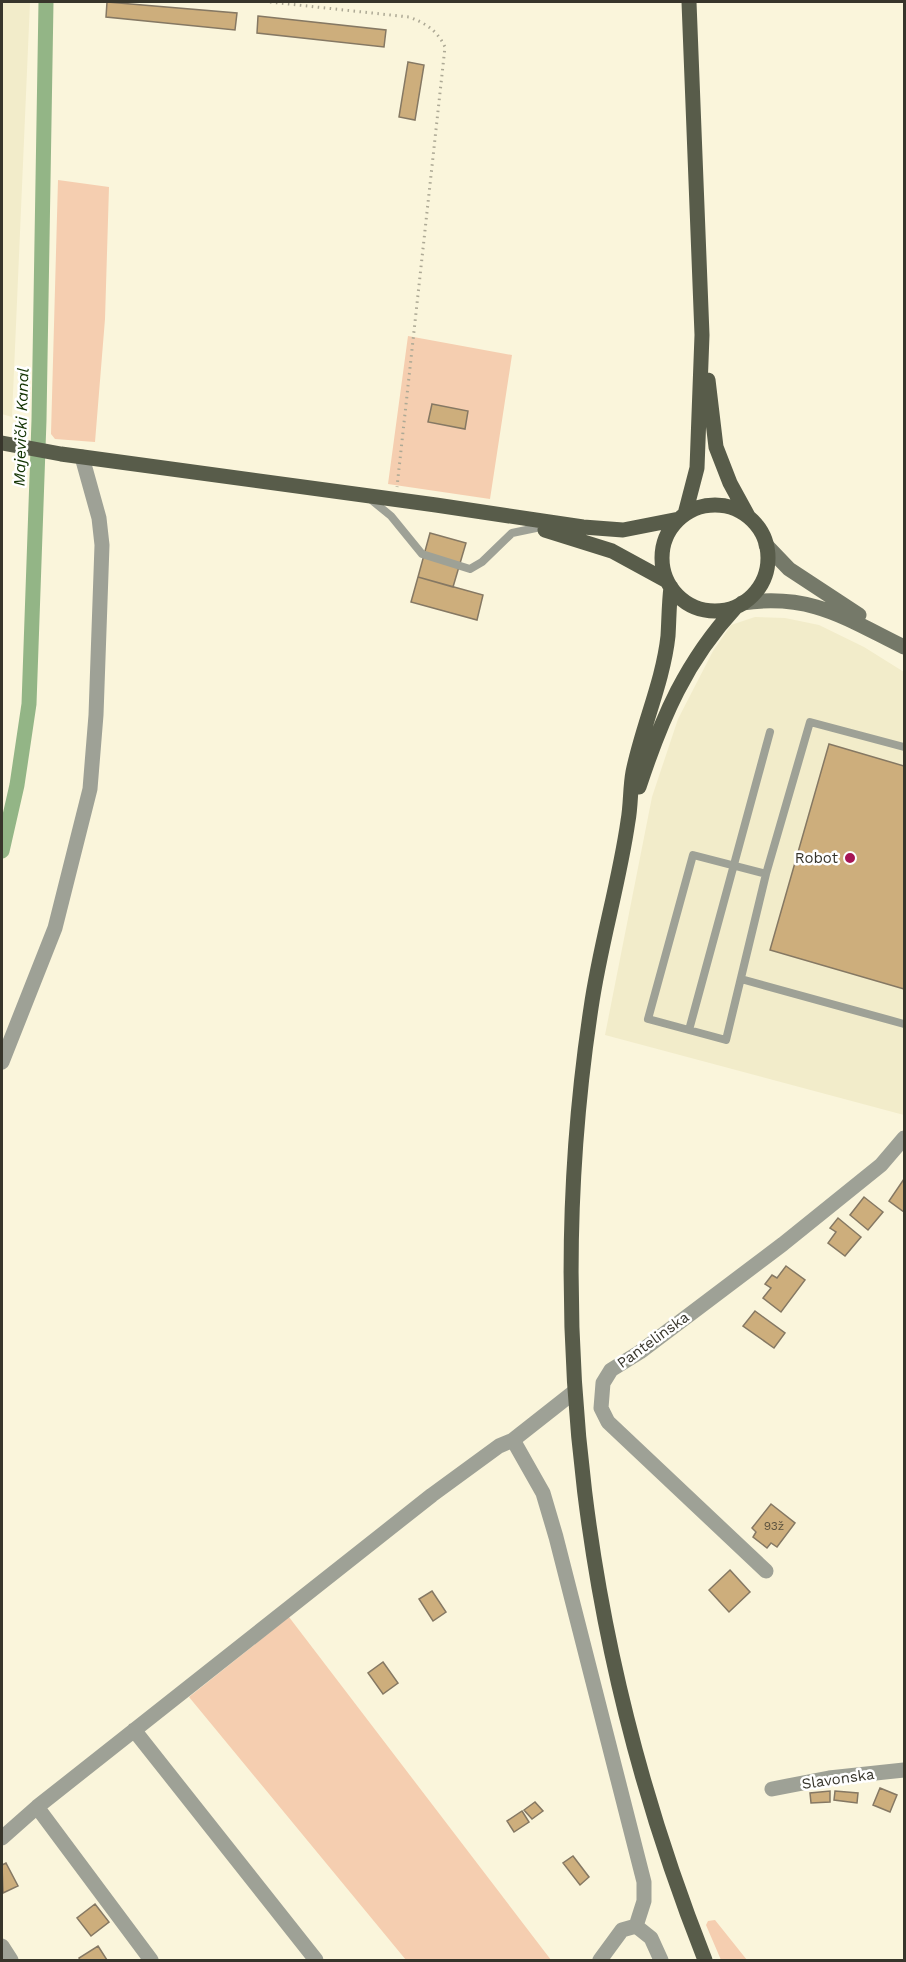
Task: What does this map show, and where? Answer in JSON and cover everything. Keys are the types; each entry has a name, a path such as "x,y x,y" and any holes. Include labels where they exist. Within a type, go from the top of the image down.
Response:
{"main road":[{"path":"689,2 702,335 697,468 682,516 668,532 663,548 662,565 669,584 668,637 633,773 628,821 597,970 575,1137 571,1232 571,1347 587,1524 608,1642 625,1718 653,1816 705,1960"},
{"path":"628,821 656,735 693,659 712,632 755,592 764,578 768,562 766,545 760,530 750,518 730,483 716,447 702,335"},
{"path":"8,445 396,499 493,515 623,530 682,516 701,507 718,505 735,509 750,518"},
{"path":"493,515 612,550 669,584 693,606 714,610 772,599 804,602 841,616 904,646"},
{"path":"766,545 789,569 904,646"}],"street":[{"path":"2,1062 55,928 90,789 96,715 102,545 99,518 82,457"},
{"name":"Pantelinska","path":"766,1571 608,1422 601,1408 603,1383 611,1370 640,1352 783,1244 881,1165 904,1137"},
{"path":"2,1838 134,1730 432,1495 499,1446 513,1440 574,1392"},
{"path":"513,1440 543,1493 628,1816 644,1882 644,1901 636,1926"},
{"path":"134,1730 316,1960"},
{"name":"Slavonska","path":"772,1789 830,1778 904,1770"},
{"path":"38,1807 151,1960"},
{"path":"600,1960 622,1930 636,1926"},
{"path":"636,1926 651,1938 661,1960"},
{"path":"2,1946 11,1960"}],"lane":[{"path":"364,495 392,516 422,554 471,568 482,562 512,533 536,528"},
{"path":"766,874 693,855 648,1019 726,1041 766,874 810,722 904,747"},
{"path":"689,1030 770,732"},
{"path":"741,979 904,1023"}],"path":[{"path":"270,2 409,17 424,23 440,35 445,47 396,499"}],"shaded area":[{"path":"2,2 30,2 12,417 2,414"},
{"path":"58,180 109,187 105,319 95,442 55,439 51,434"},
{"path":"408,336 512,355 490,499 388,484"},
{"path":"755,617 785,618 819,625 864,647 904,672 904,1115 605,1035 652,797 678,719 713,651 731,625"},
{"path":"289,1617 551,1960 406,1960 189,1697"},
{"path":"715,1920 747,1960 721,1960 706,1925 708,1921"}],"building":[{"path":"107,2 237,13 235,30 106,17"},
{"path":"258,16 386,30 384,47 257,33"},
{"path":"408,62 424,65 415,120 399,117"},
{"path":"432,404 468,411 465,429 428,422"},
{"path":"430,533 466,543 453,587 418,577"},
{"path":"418,577 483,595 477,620 411,602"},
{"name":"Robot","path":"829,744 904,766 904,989 770,950"},
{"path":"904,1179 904,1212 889,1201"},
{"path":"864,1197 883,1212 868,1230 850,1215"},
{"path":"838,1218 861,1237 845,1256 828,1243 836,1232 830,1228"},
{"path":"786,1266 805,1280 781,1312 763,1298 771,1288 765,1284 772,1275 777,1278"},
{"path":"755,1311 785,1333 774,1348 743,1326"},
{"path":"771,1504 795,1523 777,1547 771,1543 767,1548 753,1537 756,1532 752,1528"},
{"path":"730,1570 750,1592 729,1612 709,1590"},
{"path":"432,1591 446,1612 433,1621 419,1599"},
{"path":"383,1662 398,1683 383,1694 368,1673"},
{"path":"880,1788 897,1795 890,1812 873,1805"},
{"path":"830,1791 830,1802 811,1803 810,1793"},
{"path":"835,1791 858,1793 857,1803 834,1800"},
{"path":"535,1802 543,1811 532,1819 524,1810"},
{"path":"522,1811 529,1822 514,1832 507,1821"},
{"path":"573,1856 589,1877 580,1885 563,1863"},
{"path":"6,1863 18,1886 3,1893 2,1865"},
{"path":"95,1904 109,1922 91,1936 77,1918"},
{"path":"98,1946 107,1960 80,1960 79,1958"}],"waterway":[{"name":"Majevički Kanal","path":"2,851 17,785 29,704 39,420 46,2"}],"place":[{"name":"Robot","path":"850,858"}]}
